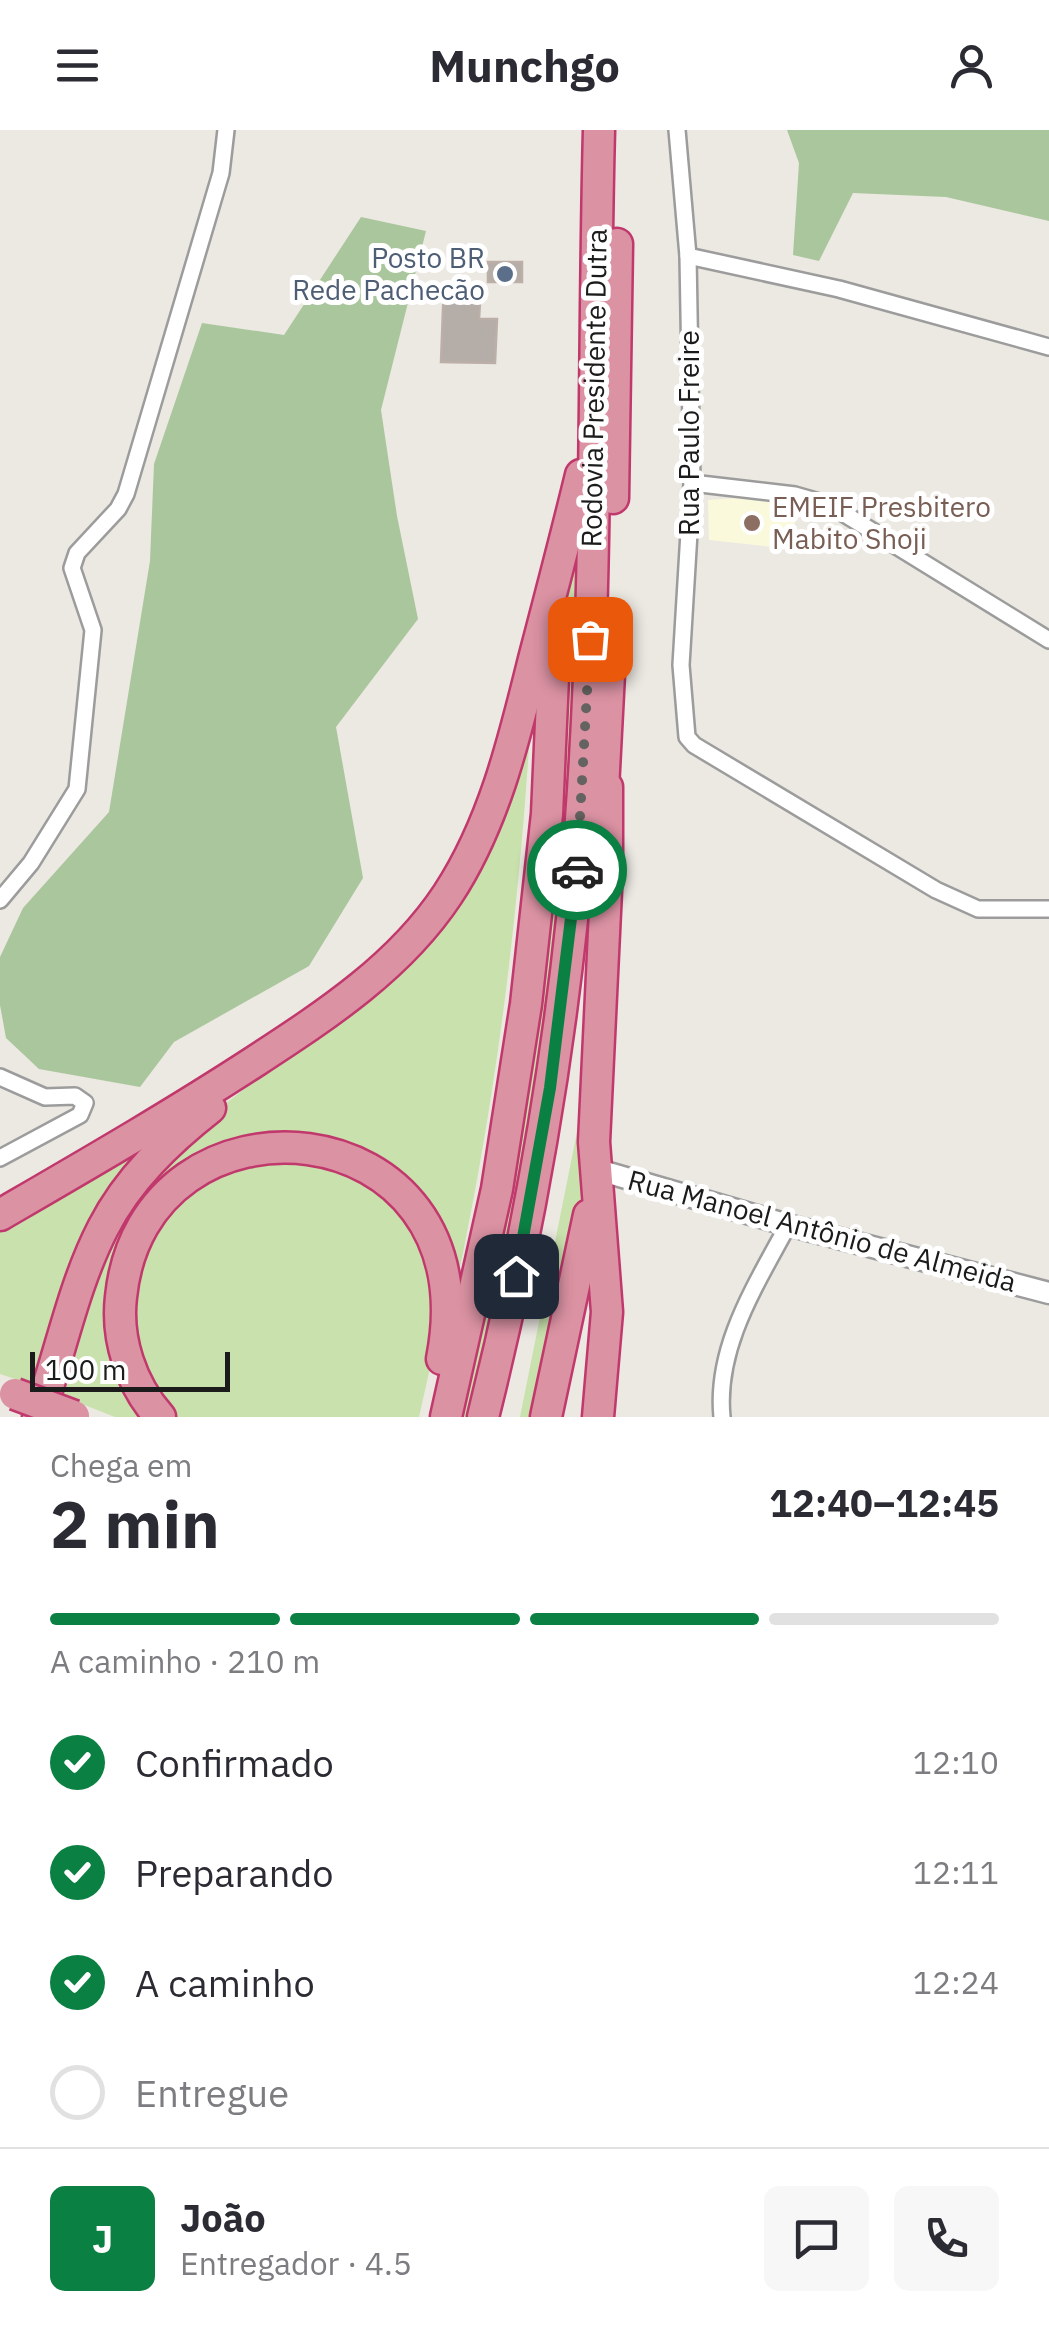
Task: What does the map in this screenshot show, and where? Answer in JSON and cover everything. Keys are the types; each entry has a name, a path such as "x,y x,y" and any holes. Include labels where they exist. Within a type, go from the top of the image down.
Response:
{"highway":[{"path":"586,130 597,202"},
{"name":"Rodovia Presidente Dutra","path":"483,1417 541,1143 574,904 589,674 599,130"},
{"name":"Rodovia Presidente Dutra","path":"504,1417 537,1270 572,1072 592,922 608,736 619,130"},
{"path":"38,1417 94,1248 134,1180 199,1117 405,950 449,892 472,853 506,761 582,470 594,324"},
{"path":"446,1417 498,1189 526,1004 547,814 557,569"},
{"path":"598,1417 607,1284 595,1169 595,1065 607,870 608,736"},
{"path":"0,1215 213,1089 314,1023"},
{"path":"160,1417 132,1372 120,1328 122,1284 137,1239 159,1205 209,1165 249,1150 288,1146 328,1152 372,1171 407,1200 431,1235 449,1298 449,1326 431,1417"},
{"path":"546,1417 574,1296 595,1169"},
{"path":"8,1391 76,1416"}],"street":[{"path":"0,900 32,862 77,790 93,640 90,618 72,576 73,561 118,509 126,494 221,173 226,130"},
{"name":"Rua Paulo Freire","path":"677,130 688,256 692,483 681,665 686,737 694,746 936,890 978,909 1049,910"},
{"path":"688,256 839,289 1049,347"},
{"path":"692,483 795,495 830,505 1049,640"},
{"path":"0,1077 45,1097 76,1096 85,1102 80,1115 0,1158"},
{"name":"Rua Manoel Antônio de Almeida","path":"595,1169 788,1226 1049,1293"},
{"path":"722,1417 720,1394 738,1316 788,1226"}],"shaded area":[{"name":"EMEIF Presbitero Mabito Shoji","path":"779,499 798,506 790,549 709,540 708,500"}],"green space":[{"path":"787,130 1049,130 1049,221 946,197 853,193 819,261 793,255 799,163"},
{"path":"361,217 426,231 381,410 418,619 336,727 363,878 309,966 174,1042 140,1087 39,1069 6,1038 0,1005 0,957 23,908 109,812 150,561 154,464 202,323 284,335"},
{"path":"575,570 575,713 568,849 531,1133 472,1417 456,1417 562,658 565,574"},
{"path":"532,697 505,998 483,1147 454,1295 384,1173 235,1149 120,1266 151,1417 115,1417 54,1393 102,1244 199,1124 395,973"},
{"path":"584,1097 584,1182 535,1417 520,1417"},
{"path":"168,1124 39,1387 0,1374 0,1225"},
{"path":"281,1156 349,1170 403,1211 433,1267 432,1359 419,1417 173,1417 148,1382 131,1328 144,1250 184,1193 201,1179"}],"building":[{"name":"Posto BR Rede Pachecão","path":"488,262 522,262 522,282 488,282"},
{"path":"444,283 481,285 479,319 497,319 495,363 441,362"}],"way so far":[{"path":"577,870 590,639"}],"place":[{"name":"Posto BR Rede Pachecão","path":"505,274"},
{"name":"EMEIF Presbitero Mabito Shoji","path":"752,523"}],"route":[{"path":"516,1276 550,1088 577,870"}]}
